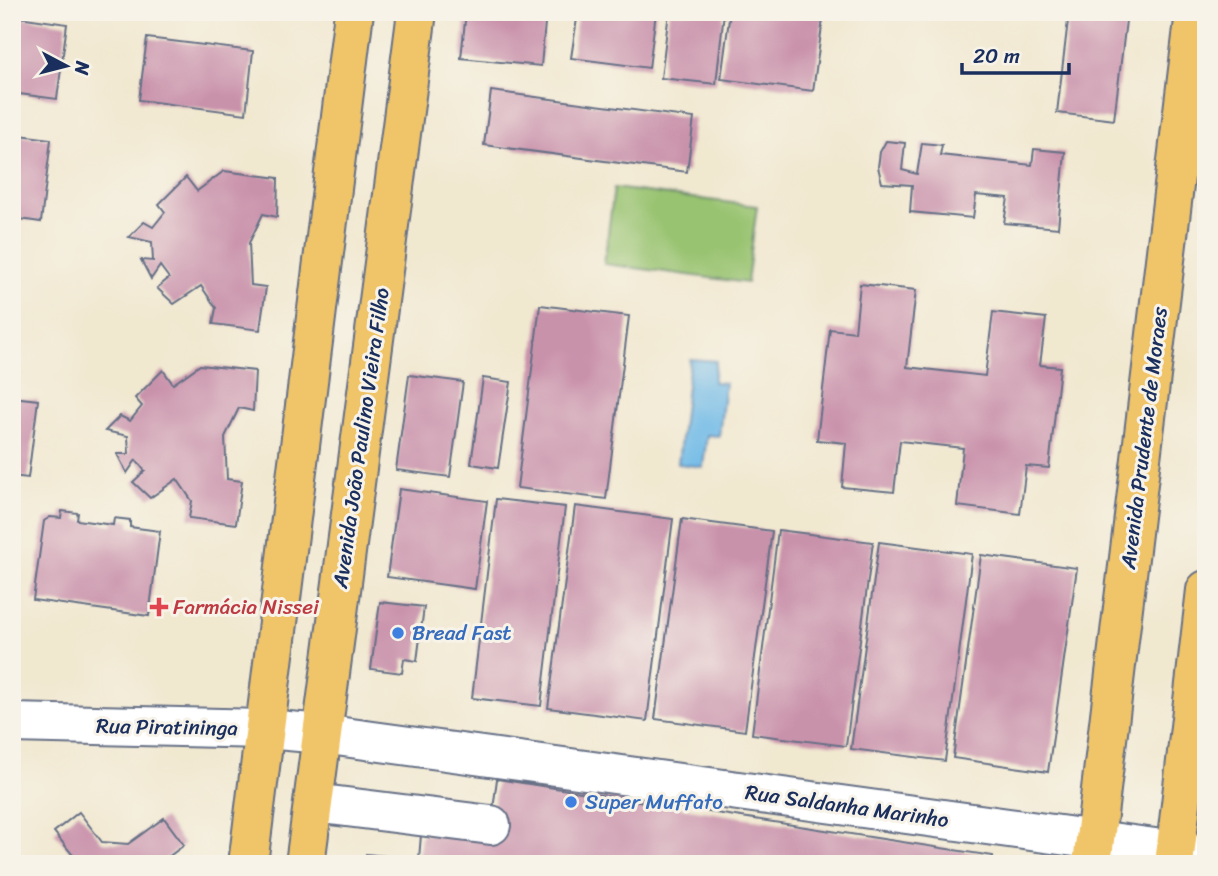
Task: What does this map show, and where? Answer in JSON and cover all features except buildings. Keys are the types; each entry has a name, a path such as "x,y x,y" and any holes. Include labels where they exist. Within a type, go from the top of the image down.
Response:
{"main road":[{"path":"248,864 354,12"},
{"name":"Avenida João Paulino Vieira Filho","path":"305,864 417,12"},
{"name":"Avenida Prudente de Moraes","path":"1094,852 1195,12"},
{"path":"1185,856 1206,590"}],"street":[{"name":"Rua Piratininga","path":"12,723 266,729 322,734"},
{"name":"Rua Saldanha Marinho","path":"322,734 1094,852 1185,856"},
{"path":"314,803 491,825"}],"green space":[{"path":"614,188 757,206 747,283 604,264"}],"water":[{"path":"690,359 716,361 713,382 725,383 719,436 707,435 703,467 678,464"}],"place":[{"name":"Farmácia Nissei","path":"159,607"},
{"name":"Bread Fast","path":"398,633"},
{"name":"Super Muffato","path":"571,802"}]}
